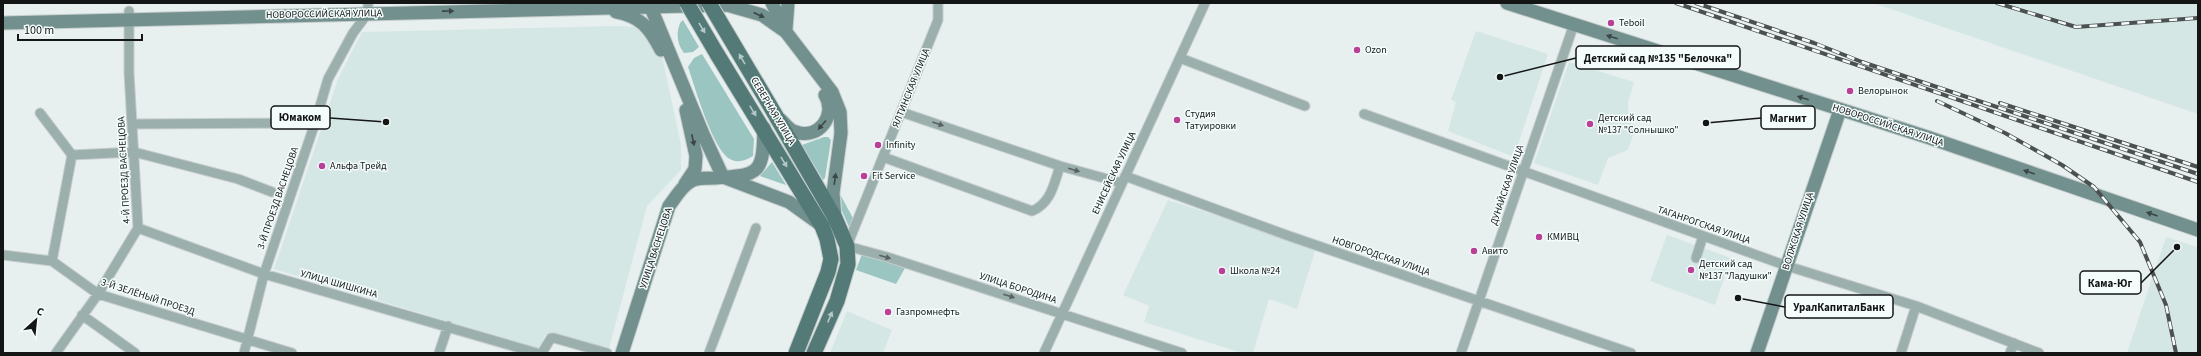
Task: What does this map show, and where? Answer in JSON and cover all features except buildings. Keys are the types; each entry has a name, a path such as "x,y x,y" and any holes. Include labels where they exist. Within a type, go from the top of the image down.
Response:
{"main road":[{"name":"НОВОРОССИЙСКАЯ УЛИЦА","path":"368,9 433,3"},
{"name":"СЕВЕРНАЯ УЛИЦА","path":"709,3 835,218 847,246"},
{"name":"СЕВЕРНАЯ УЛИЦА","path":"772,3 786,32 801,54 832,92 840,112 841,133 833,193 835,218"},
{"path":"786,32 785,17 788,3"},
{"name":"НОВОРОССИЙСКАЯ УЛИЦА","path":"1507,3 1938,141 2198,230"},
{"name":"НОВОРОССИЙСКАЯ УЛИЦА","path":"3,14 129,15 368,9 600,8 690,4"},
{"name":"СЕВЕРНАЯ УЛИЦА","path":"690,4 727,5 745,9 762,15 786,32"},
{"name":"СЕВЕРНАЯ УЛИЦА","path":"690,4 822,226 827,239 831,259 823,286 796,353"},
{"path":"650,5 723,177 789,202 822,226"},
{"path":"600,8 628,14 639,20 647,27 662,52 674,64"},
{"name":"НОВОРОССИЙСКАЯ УЛИЦА","path":"3,23 129,15"},
{"path":"775,114 794,132 805,134 815,132 824,124 830,111 828,101 801,54"},
{"path":"682,189 694,169 696,156 684,102 684,88"},
{"name":"ВОЛЖСКАЯ УЛИЦА","path":"1757,353 1840,110"},
{"name":"СЕВЕРНАЯ УЛИЦА","path":"723,177 749,173 759,167 764,128"},
{"name":"УЛИЦА ВАСНЕЦОВА","path":"622,353 669,206 682,189 696,179 723,177"},
{"name":"ЯЛТИНСКАЯ УЛИЦА","path":"814,353 837,301 848,264 847,246"}],"street":[{"name":"ЯЛТИНСКАЯ УЛИЦА","path":"847,246 938,20 938,3"},
{"name":"ЕНИСЕЙСКАЯ УЛИЦА","path":"1044,353 1205,3"},
{"name":"3-Й ПРОЕЗД ВАСНЕЦОВА","path":"244,353 264,274 328,80 353,33 368,9"},
{"name":"4-Й ПРОЕЗД ВАСНЕЦОВА","path":"56,353 98,294 138,228 129,15"},
{"name":"ДУНАЙСКАЯ УЛИЦА","path":"1461,353 1574,24"},
{"path":"1180,58 1306,106"},
{"name":"НОВГОРОДСКАЯ УЛИЦА","path":"901,112 1060,166 1124,180 1631,353"},
{"path":"40,113 72,155 52,261"},
{"name":"ТАГАНРОГСКАЯ УЛИЦА","path":"1364,114 1523,173 1787,266 1916,306 2039,353"},
{"path":"133,124 315,123"},
{"path":"72,155 134,152 238,179 272,192"},
{"path":"883,157 1032,211 1041,207 1049,198 1060,166"},
{"name":"УЛИЦА ШИШКИНА","path":"138,228 264,274 448,326 514,349 537,353"},
{"path":"709,353 756,228"},
{"path":"1696,258 1703,236"},
{"name":"УЛИЦА БОРОДИНА","path":"847,246 1062,313 1182,353"},
{"name":"3-Й ЗЕЛЁНЫЙ ПРОЕЗД","path":"3,255 52,261 98,294 292,353"},
{"path":"1901,353 1916,306"},
{"path":"82,315 135,353"},
{"path":"439,353 448,326"},
{"path":"542,353 551,338 554,338 607,353"},
{"path":"2010,353 2014,343"}],"shaded area":[{"path":"1873,3 2198,3 2198,114"},
{"path":"683,20 699,47 693,52 684,53 678,39 680,23"},
{"path":"614,26 644,27 662,56 681,145 681,170 647,206 608,352 545,335 540,349 274,269 338,79 362,32"},
{"path":"1476,31 1548,54 1514,157 1448,131 1456,102 1451,100"},
{"path":"702,54 754,139 753,156 748,159 736,161 730,159 717,144 711,131 688,67 694,58"},
{"name":"Детский сад №137 \"Солнышко\"","path":"1569,62 1634,82 1628,103 1629,122 1636,126 1628,150 1608,158 1598,185 1534,163"},
{"path":"828,137 831,140 825,178 823,180 802,145"},
{"path":"772,162 786,185 760,176"},
{"path":"841,196 854,220 850,229 842,211"},
{"name":"Школа №24","path":"1168,200 1316,248 1297,309 1269,299 1253,353 1242,353 1144,322 1149,306 1123,295"},
{"name":"Детский сад №137 \"Ладушки\"","path":"1667,235 1731,258 1715,305 1650,281"},
{"path":"2166,237 2198,247 2198,353 2127,353"},
{"path":"862,254 905,268 896,284 856,270"},
{"path":"847,311 892,330 883,353 830,353"}],"railway":[{"path":"1676,3 2198,182"},
{"path":"1696,3 1814,43 1862,62 2198,174"},
{"path":"1997,3 2076,27 2198,18"},
{"path":"1937,101 2005,133 2062,165 2094,187 2140,242 2166,305 2176,353"},
{"path":"2000,103 2198,167"}],"place":[{"name":"Teboil","path":"1611,23"},
{"name":"Ozon","path":"1357,50"},
{"name":"Детский сад №135 \"Белочка\"","path":"1500,77"},
{"name":"Велорынок","path":"1850,91"},
{"name":"Студия Татуировки","path":"1177,120"},
{"name":"Юмаком","path":"386,122"},
{"name":"Магнит","path":"1706,123"},
{"name":"Детский сад №137 \"Солнышко\"","path":"1590,124"},
{"name":"Infinity","path":"878,145"},
{"name":"Альфа Трейд","path":"322,166"},
{"name":"Fit Service","path":"864,176"},
{"name":"КМИВЦ","path":"1539,237"},
{"name":"Кама-Юг","path":"2177,247"},
{"name":"Авито","path":"1474,251"},
{"name":"Детский сад №137 \"Ладушки\"","path":"1691,270"},
{"name":"Школа №24","path":"1222,271"},
{"name":"УралКапиталБанк","path":"1738,298"},
{"name":"Газпромнефть","path":"888,312"}]}
